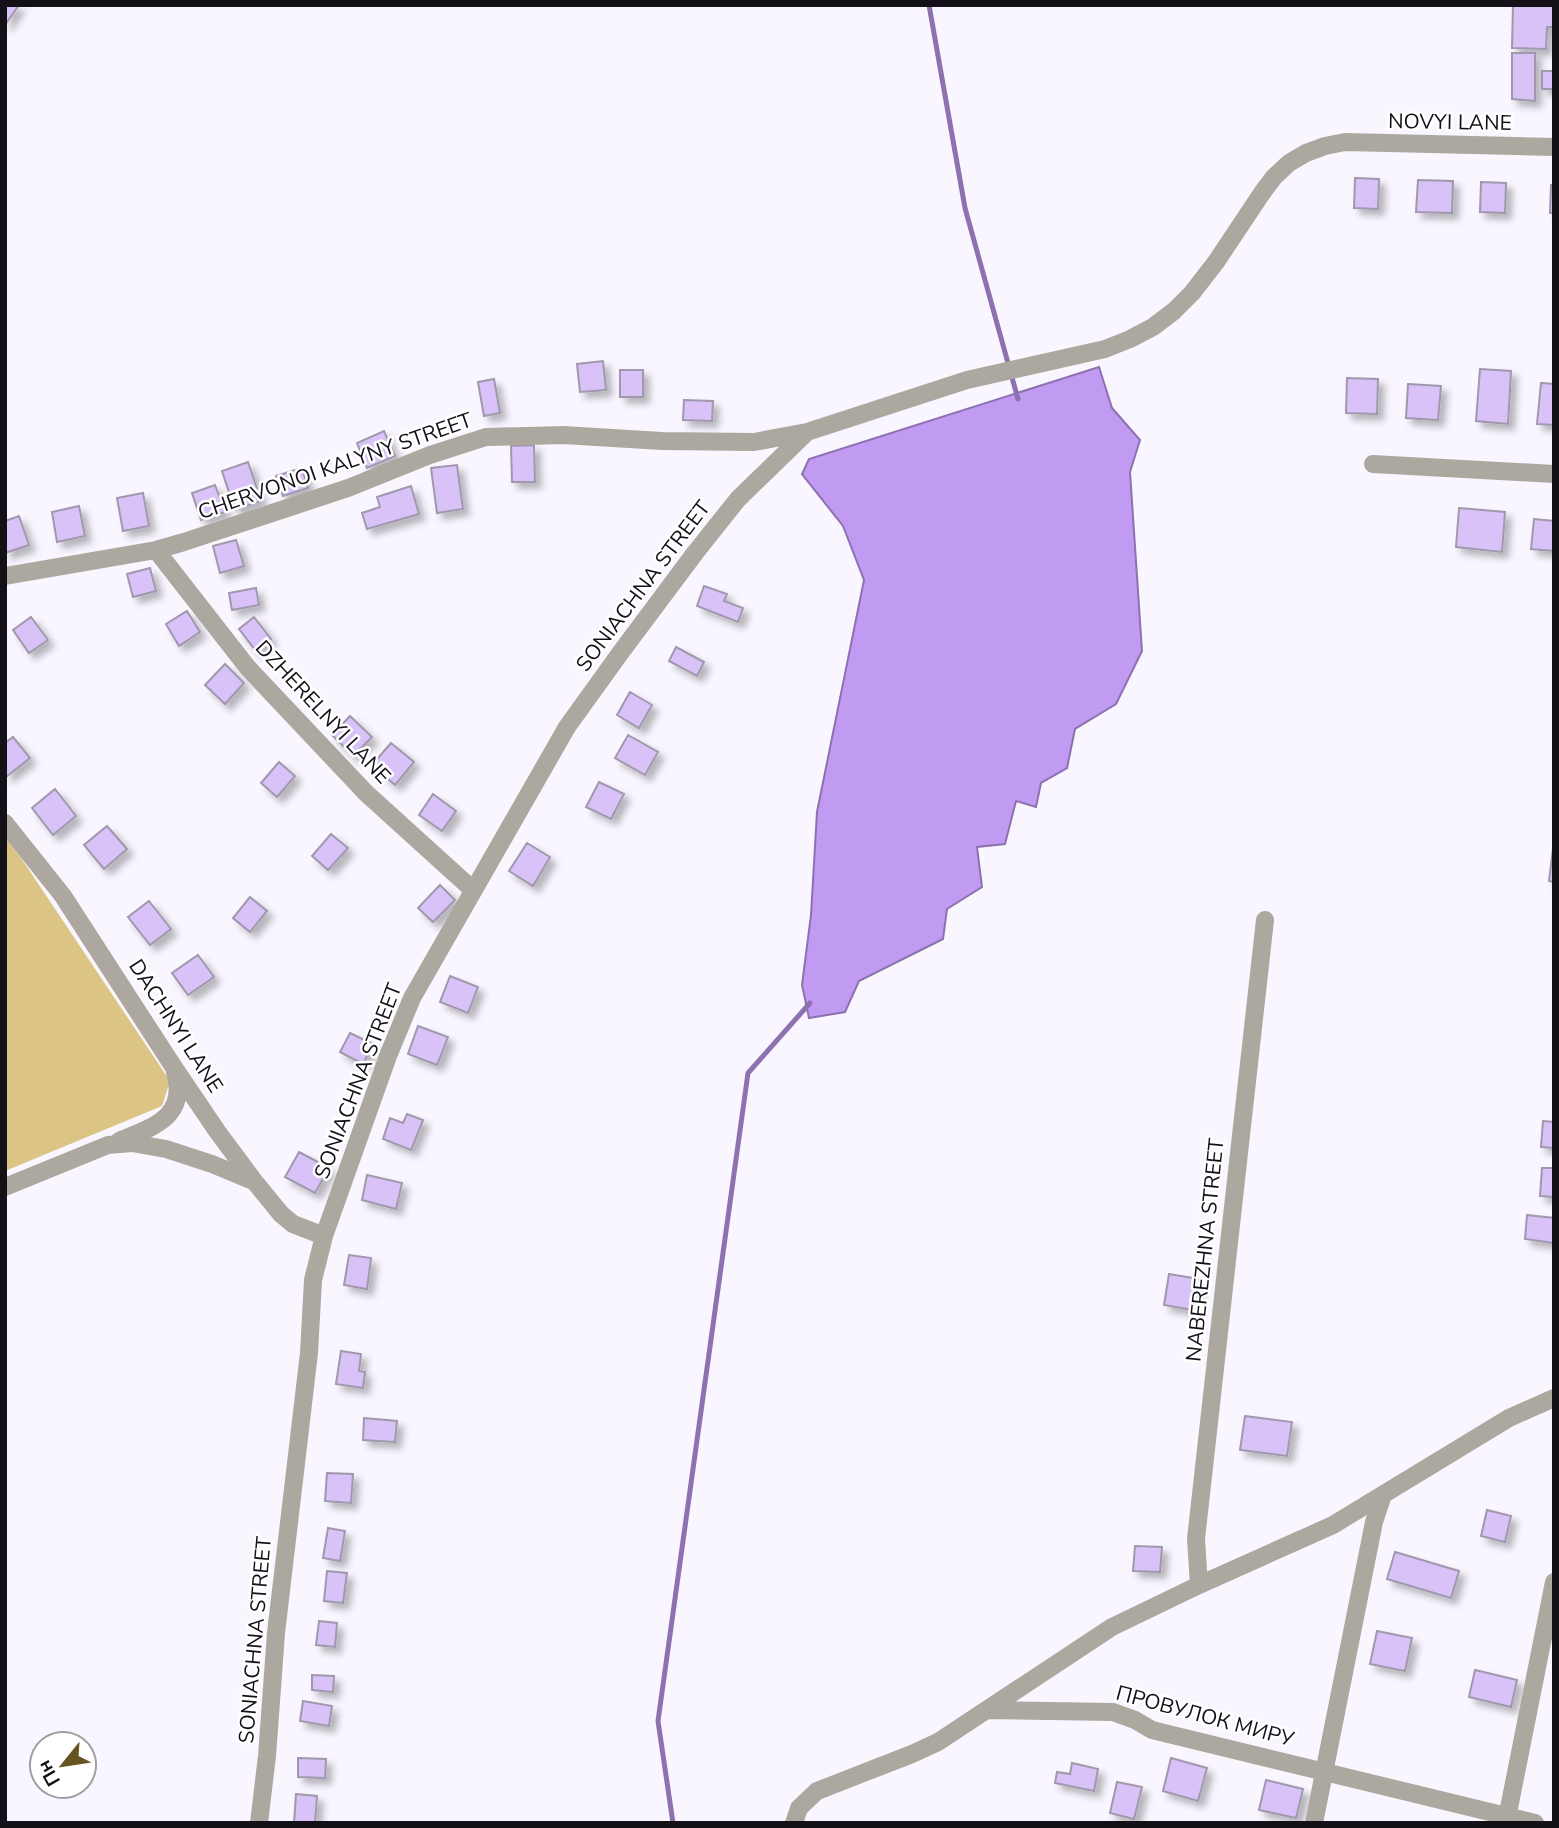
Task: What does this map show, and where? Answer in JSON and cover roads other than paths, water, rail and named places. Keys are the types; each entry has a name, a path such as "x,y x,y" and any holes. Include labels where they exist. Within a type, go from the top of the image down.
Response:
{"street":[{"name":"NOVYI LANE","path":"807,432 968,380 1105,349 1153,327 1192,293 1262,192 1282,170 1306,153 1345,142 1554,147"},
{"name":"CHERVONOI KALYNY STREET","path":"5,576 156,550 348,488 430,455 486,438 563,435 662,441 754,442 807,432"},
{"name":"SONIACHNA STREET","path":"259,1823 276,1633 309,1353 313,1280 324,1236 388,1056 412,998 567,727 738,499 807,432"},
{"path":"1373,464 1554,474"},
{"name":"DZHERELNYI LANE","path":"156,550 248,668 366,793 473,890"},
{"name":"DACHNYI LANE","path":"5,822 63,896 173,1066 254,1181 281,1214 293,1224 324,1236"},
{"name":"NABEREZHNA STREET","path":"1199,1585 1196,1539 1265,920"},
{"path":"5,1187 157,1125 170,1115 177,1100 178,1084 173,1066"},
{"path":"108,1145 132,1143 166,1149 254,1181"},
{"path":"794,1823 799,1808 817,1791 938,1742 1112,1628 1199,1585 1333,1525 1509,1418 1554,1398"},
{"path":"1314,1823 1374,1522 1383,1495"},
{"path":"1507,1819 1554,1582"},
{"name":"ПРОВУЛОК МИРУ","path":"988,1710 1113,1712 1152,1730 1507,1819 1535,1823"}],"waterway":[{"path":"929,5 965,208 1018,399"},
{"path":"673,1823 658,1721 748,1073 810,1003"}]}
